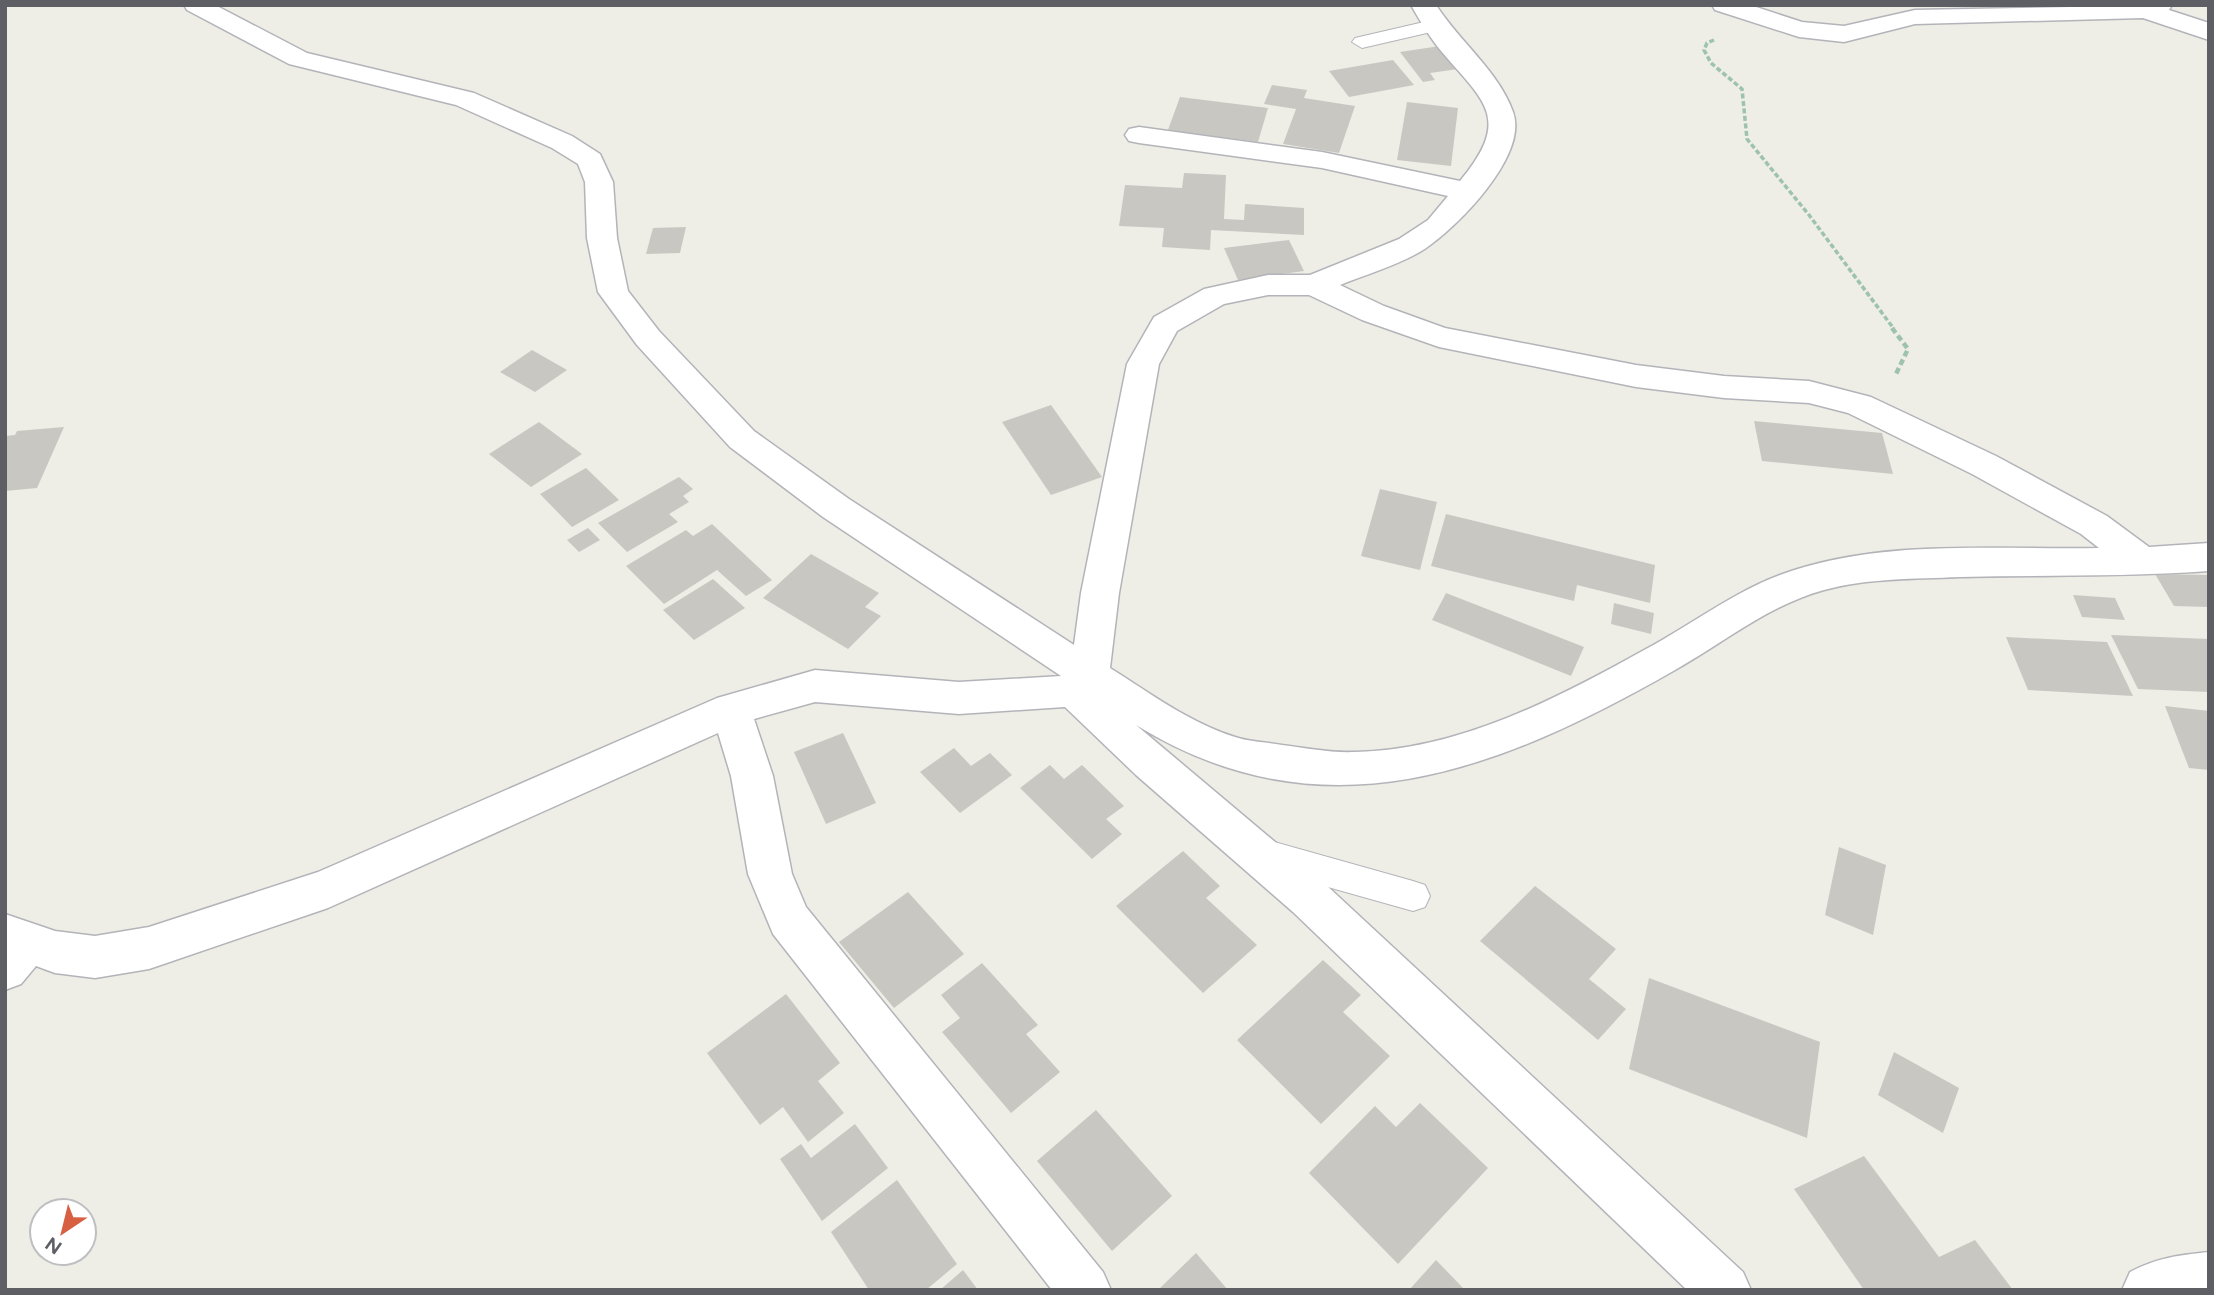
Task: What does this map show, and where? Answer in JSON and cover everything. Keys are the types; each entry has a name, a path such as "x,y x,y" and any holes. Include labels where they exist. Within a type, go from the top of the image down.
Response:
{"street":[{"path":"196,5 298,59 464,99 562,142 590,160 599,182 602,238 613,292 656,347 742,439 1082,683 1143,708 1226,752 1326,769 1368,769 1436,756 1522,729 1659,661 1752,606 1809,579 1860,567 2068,560 2144,563 2209,557"},
{"path":"1724,5 1800,29 1844,34 1915,17 1990,17 2152,8 2209,32"},
{"path":"1082,683 1143,364 1165,324 1215,296 1268,285 1314,285 1410,245 1438,226 1469,192 1496,156 1502,135 1502,115 1486,83 1430,15"},
{"path":"1139,135 1322,160 1469,192"},
{"path":"1314,285 1373,313 1439,337 1636,376 1724,387 1809,393 1859,405 1984,465 2094,525 2144,563"},
{"path":"13,948 95,957 149,948 260,913 328,888 731,709 815,686 959,698 1082,683"},
{"path":"1082,683 1150,763 1309,898 1579,1155 1726,1290"},
{"path":"731,709 751,776 769,874 789,920 1085,1290"},
{"path":"2148,1290 2162,1283 2209,1278"}],"lane":[{"path":"1362,42 1430,15"},
{"path":"1254,851 1413,895"}],"path":[{"path":"1771,21 1707,43 1704,50 1711,63 1742,89 1747,139 1809,215 1908,349 1877,413"}],"building":[{"path":"1440,46 1458,69 1430,73 1435,80 1423,82 1400,52"},
{"path":"1393,60 1414,85 1349,97 1329,71"},
{"path":"1272,85 1307,90 1304,98 1355,106 1339,153 1283,144 1296,109 1264,104"},
{"path":"1180,97 1268,108 1258,142 1168,130"},
{"path":"1407,102 1458,108 1451,166 1397,160"},
{"path":"1184,173 1226,175 1224,219 1244,220 1245,204 1304,208 1304,235 1211,230 1210,250 1162,247 1164,228 1119,226 1125,185 1182,188"},
{"path":"686,227 680,253 646,254 653,228"},
{"path":"1289,240 1304,271 1238,280 1224,248"},
{"path":"532,350 567,370 535,392 500,372"},
{"path":"1051,405 1102,477 1051,495 1002,422"},
{"path":"1754,421 1882,433 1893,474 1762,461"},
{"path":"539,422 582,454 531,487 489,454"},
{"path":"64,427 37,488 5,491 5,436 15,435 17,431"},
{"path":"586,468 619,500 572,527 540,494"},
{"path":"679,477 693,489 683,496 689,502 669,514 678,522 627,552 598,523"},
{"path":"1380,489 1437,502 1420,570 1361,556"},
{"path":"1446,514 1655,565 1650,603 1577,585 1574,601 1431,566"},
{"path":"712,524 772,580 746,596 717,570 664,604 626,566 686,530 693,536"},
{"path":"588,528 600,540 579,552 567,540"},
{"path":"811,554 879,593 865,607 881,616 848,649 763,598"},
{"path":"2155,574 2209,575 2209,607 2174,606"},
{"path":"713,579 745,608 694,640 663,610"},
{"path":"1446,593 1584,647 1571,676 1432,620"},
{"path":"2073,595 2115,598 2125,620 2082,617"},
{"path":"1614,603 1654,613 1651,634 1611,624"},
{"path":"2111,635 2209,639 2209,692 2138,689"},
{"path":"2006,637 2107,642 2133,696 2028,690"},
{"path":"2165,706 2209,711 2209,770 2189,768"},
{"path":"843,733 876,803 826,824 794,752"},
{"path":"954,748 971,766 990,753 1012,775 960,813 920,772"},
{"path":"1050,765 1064,779 1082,765 1124,806 1106,819 1122,834 1092,859 1020,788"},
{"path":"1839,847 1886,865 1873,935 1825,915"},
{"path":"1183,851 1220,886 1206,898 1257,945 1203,993 1116,906"},
{"path":"1535,886 1616,949 1589,979 1626,1009 1598,1040 1480,941"},
{"path":"908,892 964,954 894,1008 839,942"},
{"path":"1323,960 1361,995 1343,1012 1390,1056 1321,1124 1237,1040"},
{"path":"982,963 1038,1025 1026,1034 1060,1072 1011,1113 942,1032 960,1018 941,995"},
{"path":"1649,978 1820,1042 1807,1138 1629,1069"},
{"path":"786,994 840,1063 818,1081 844,1113 808,1142 783,1107 760,1125 707,1053"},
{"path":"1894,1052 1959,1088 1943,1133 1878,1095"},
{"path":"1420,1103 1488,1168 1398,1264 1309,1173 1375,1106 1396,1127"},
{"path":"1096,1110 1172,1196 1112,1251 1037,1161"},
{"path":"855,1124 888,1168 822,1221 780,1159 801,1144 811,1158"},
{"path":"1864,1156 1939,1257 1975,1240 2013,1290 1864,1290 1794,1189"},
{"path":"897,1180 957,1264 926,1290 869,1290 831,1232"},
{"path":"1196,1253 1228,1290 1158,1290"},
{"path":"1436,1260 1465,1290 1409,1290"},
{"path":"963,1270 978,1290 940,1290"}]}
